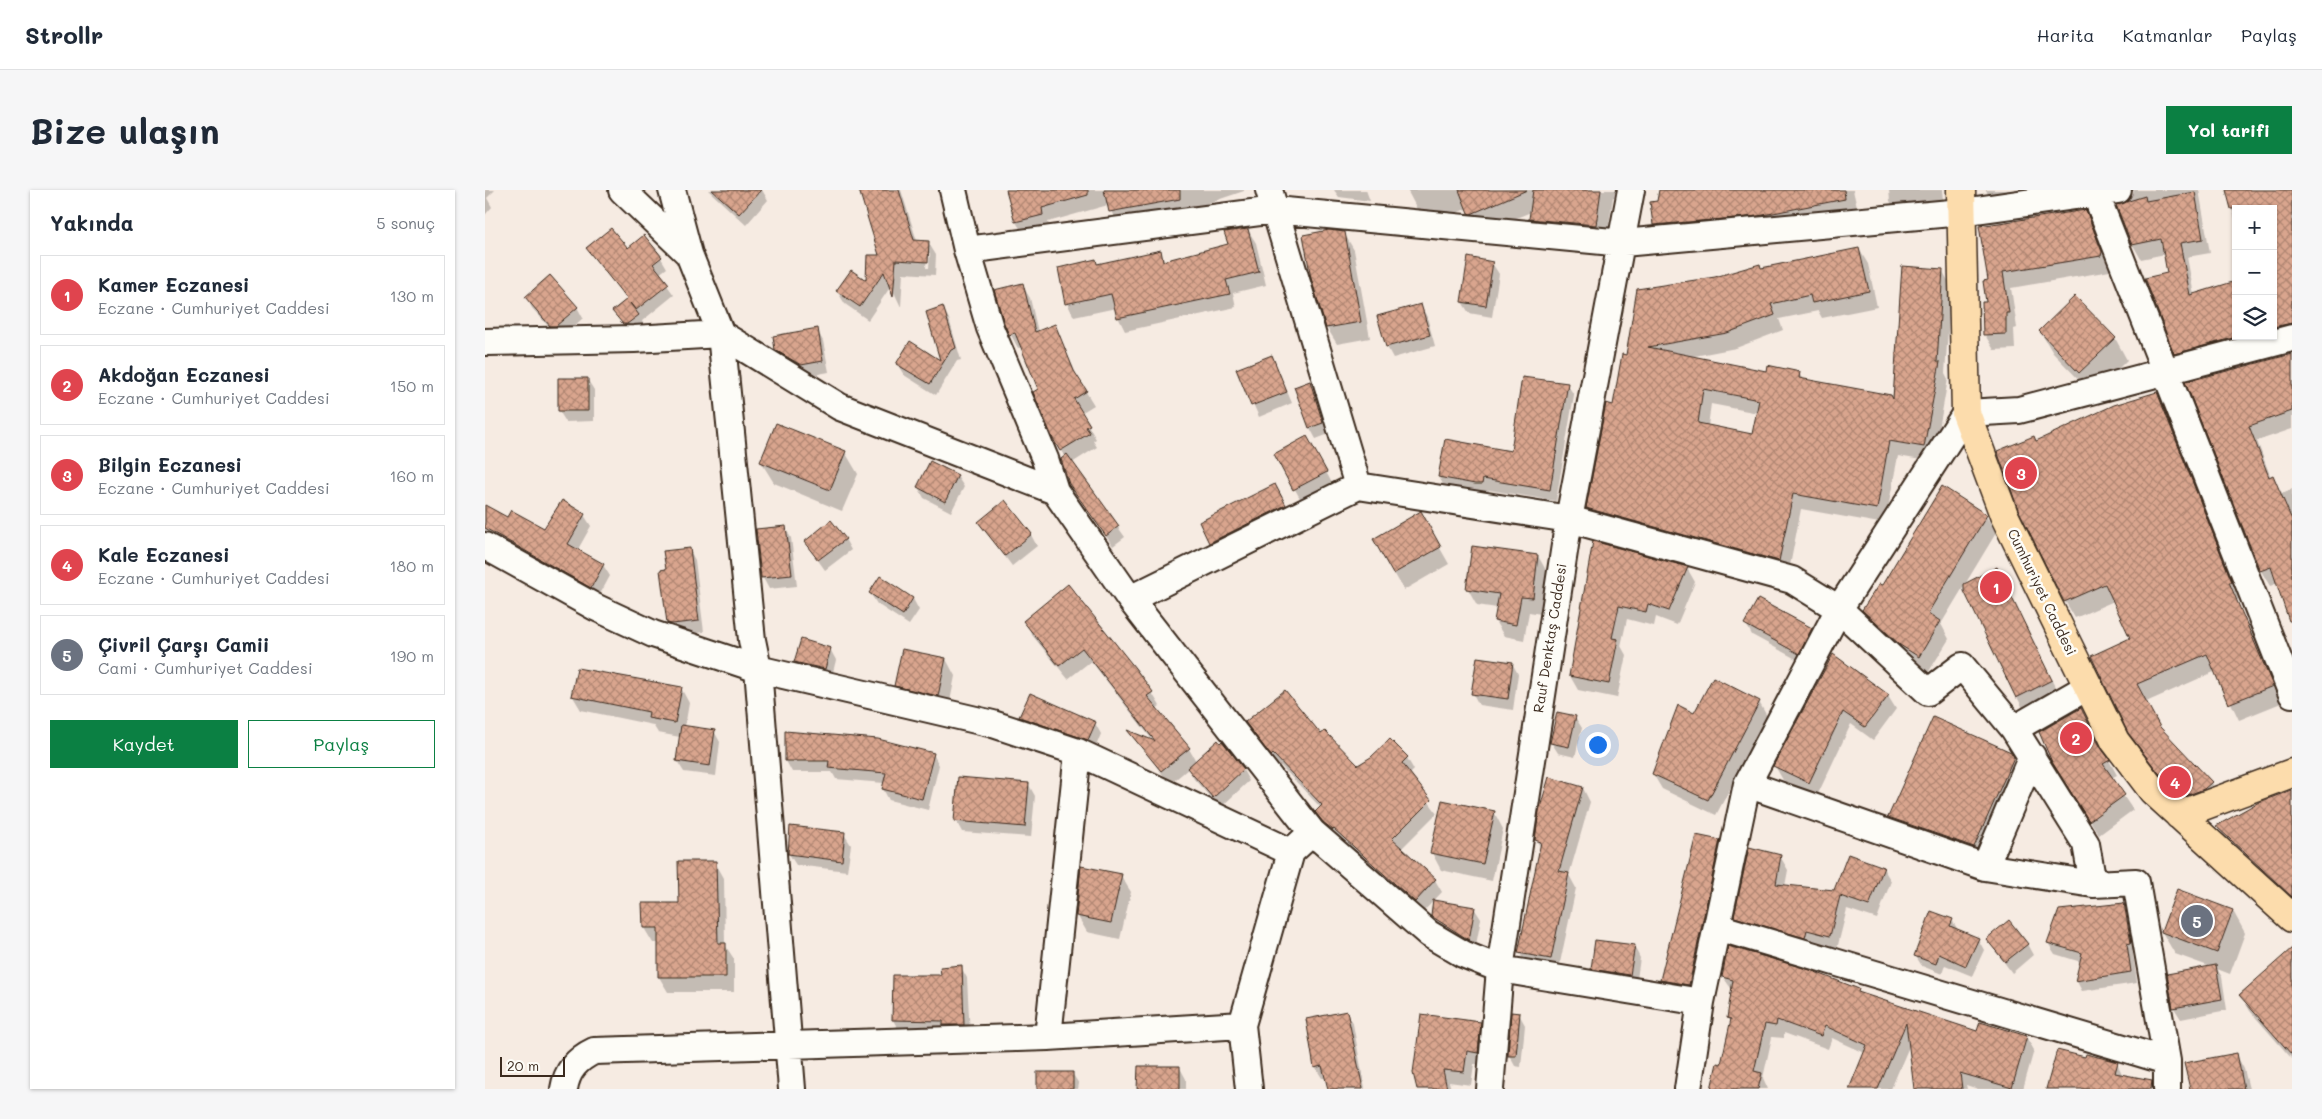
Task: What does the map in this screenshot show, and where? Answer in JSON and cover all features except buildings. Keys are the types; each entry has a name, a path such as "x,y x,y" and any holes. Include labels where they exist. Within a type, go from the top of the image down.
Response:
{"main road":[{"name":"Cumhuriyet Caddesi","path":"1961,201 1967,413 2004,515 2115,741 2133,767 2179,815 2292,918"},
{"path":"2179,815 2292,773"}],"street":[{"path":"622,190 689,254"},
{"path":"672,190 689,254 721,334 752,640 758,669 793,1089"},
{"path":"953,190 967,250 990,328 1045,459 1055,491 1130,599 1312,832 1429,934 1463,954 1500,969 1701,1002"},
{"name":"Rauf Denktaş Caddesi","path":"1490,1089 1500,969 1569,519 1623,244 1631,190"},
{"path":"967,250 1272,200 1623,244 1961,201 2102,192 2165,372 2292,694"},
{"path":"1272,200 1358,486"},
{"path":"485,321 497,341 634,339 721,334 839,407 1055,491"},
{"path":"1688,1089 1701,1002 1747,784 1839,609 1967,413 2019,410 2292,338"},
{"path":"1130,599 1358,486 1569,519 1792,580 1839,609 1928,692 1962,666 2014,730 2086,844 2093,884"},
{"path":"485,546 595,607 653,634 758,669 967,717 1078,752 1291,852"},
{"path":"2014,730 2089,686"},
{"path":"1048,1037 1078,752"},
{"path":"1985,867 2032,756"},
{"path":"1747,784 1985,867 2093,884 2136,882 2167,1061 2167,1089"},
{"path":"1249,1089 1242,1025 1291,852 1312,832"},
{"path":"1717,927 2167,1061"},
{"path":"564,1089 571,1069 577,1061 594,1051 1048,1037 1242,1025"}],"place":[{"name":"Bilgin Eczanesi","path":"2021,473"},
{"name":"Kamer Eczanesi","path":"1996,587"},
{"name":"Akdoğan Eczanesi","path":"2076,738"},
{"name":"Kale Eczanesi","path":"2175,782"},
{"name":"Çivril Çarşı Camii","path":"2197,921"}]}
